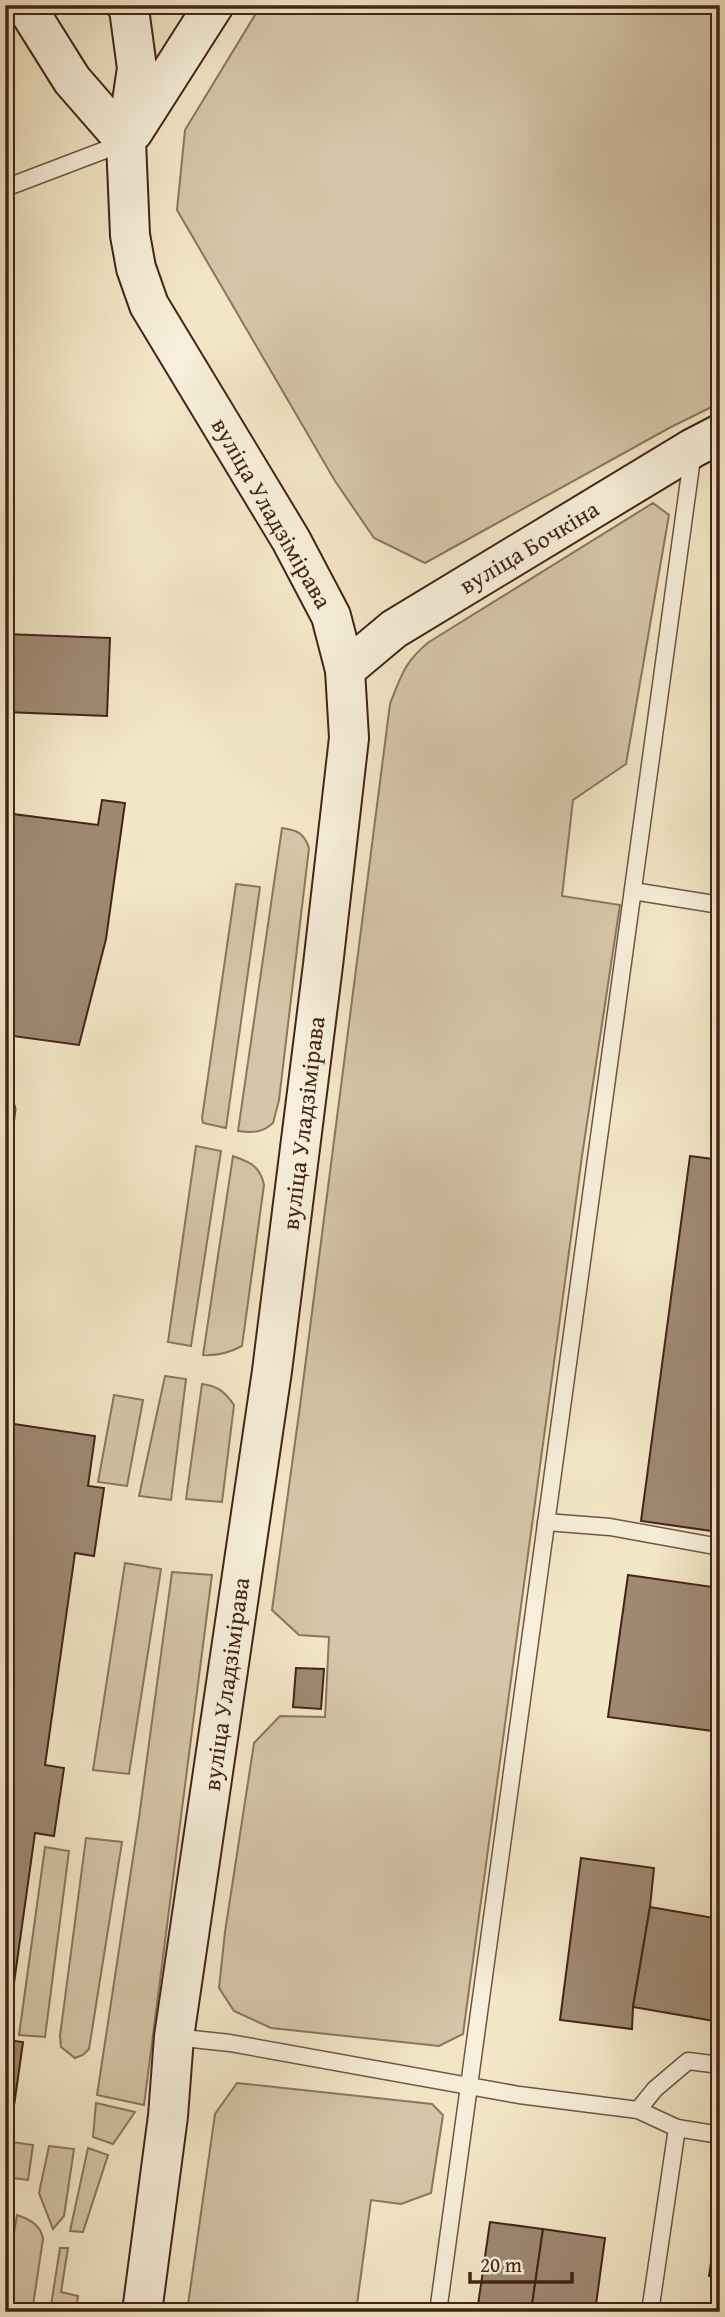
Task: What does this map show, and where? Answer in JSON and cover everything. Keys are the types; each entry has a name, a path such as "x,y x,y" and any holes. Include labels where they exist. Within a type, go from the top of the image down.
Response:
{"main road":[{"path":"25,5 72,80 126,142 214,5"},
{"name":"вуліца Уладзімірава","path":"125,5 129,9 137,68 126,142 130,235 136,268 149,305 291,540 331,616 345,670 349,738 271,1371 174,2038 168,2116 142,2312"},
{"name":"вуліца Бочкіна","path":"345,670 394,629 707,441"}],"lane":[{"path":"5,188 126,142"},
{"path":"438,2312 633,891 707,441"},
{"path":"633,891 720,905"},
{"path":"5,1109 5,1124"},
{"path":"546,1522 610,1527 720,1547"},
{"path":"174,2038 230,2043 519,2095 638,2110 677,2128 720,2135"},
{"path":"638,2110 654,2089 688,2061 720,2066"},
{"path":"653,2311 677,2128"}],"shaded area":[{"path":"261,5 720,5 720,403 671,427 425,563 374,538 335,481 177,210 185,130"},
{"path":"653,503 669,515 626,764 573,800 562,896 620,905 582,1156 463,2034 439,2046 271,2028 234,2011 219,1988 254,1743 280,1716 325,1717 329,1637 299,1635 272,1610 390,704 409,663 429,642"},
{"path":"282,828 299,833 309,848 279,1100 273,1123 257,1132 238,1131"},
{"path":"236,884 260,887 226,1128 203,1123 202,1118"},
{"path":"196,1146 221,1151 191,1346 168,1342"},
{"path":"233,1156 257,1169 264,1185 242,1346 223,1354 203,1355"},
{"path":"165,1376 186,1379 171,1500 139,1496"},
{"path":"202,1384 221,1390 234,1405 222,1502 186,1499"},
{"path":"114,1395 143,1400 127,1486 98,1482"},
{"path":"125,1563 161,1569 129,1774 93,1770"},
{"path":"172,1572 212,1575 144,2105 97,2095 139,1818"},
{"path":"86,1838 122,1842 89,2049 75,2058 61,2047 60,2036"},
{"path":"45,1847 69,1851 45,2037 19,2035"},
{"path":"237,2083 432,2104 443,2115 431,2193 401,2204 371,2200 356,2312 187,2312 215,2114"},
{"path":"96,2103 135,2112 113,2144 93,2137"},
{"path":"5,2141 33,2145 28,2180 5,2177"},
{"path":"49,2146 74,2149 64,2216 53,2229 39,2193"},
{"path":"88,2148 108,2155 83,2232 70,2231"},
{"path":"17,2215 34,2223 43,2239 32,2312 5,2312 5,2286"},
{"path":"60,2248 68,2248 61,2292 78,2296 76,2312 50,2312"}],"building":[{"path":"5,634 110,638 107,716 5,712"},
{"path":"102,800 125,803 106,939 79,1045 5,1035 5,813 98,825"},
{"path":"690,1156 720,1160 720,1472 712,1531 641,1521"},
{"path":"14,1424 95,1436 88,1486 104,1488 94,1556 75,1553 45,1765 64,1768 54,1836 35,1833 6,2040 23,2042 13,2113 5,2112 5,1489"},
{"path":"628,1575 720,1588 720,1634 715,1676 720,1676 720,1732 608,1717"},
{"path":"720,1634 720,1676 715,1676"},
{"path":"296,1668 324,1669 321,1709 293,1707"},
{"path":"581,1858 654,1868 632,2029 560,2020"},
{"path":"650,1907 720,1919 720,2022 633,2007"},
{"path":"5,2198 10,2199 5,2232"},
{"path":"720,2216 720,2278 709,2276"},
{"path":"490,2222 543,2229 531,2312 477,2312"},
{"path":"543,2229 605,2238 595,2312 531,2312"}]}
